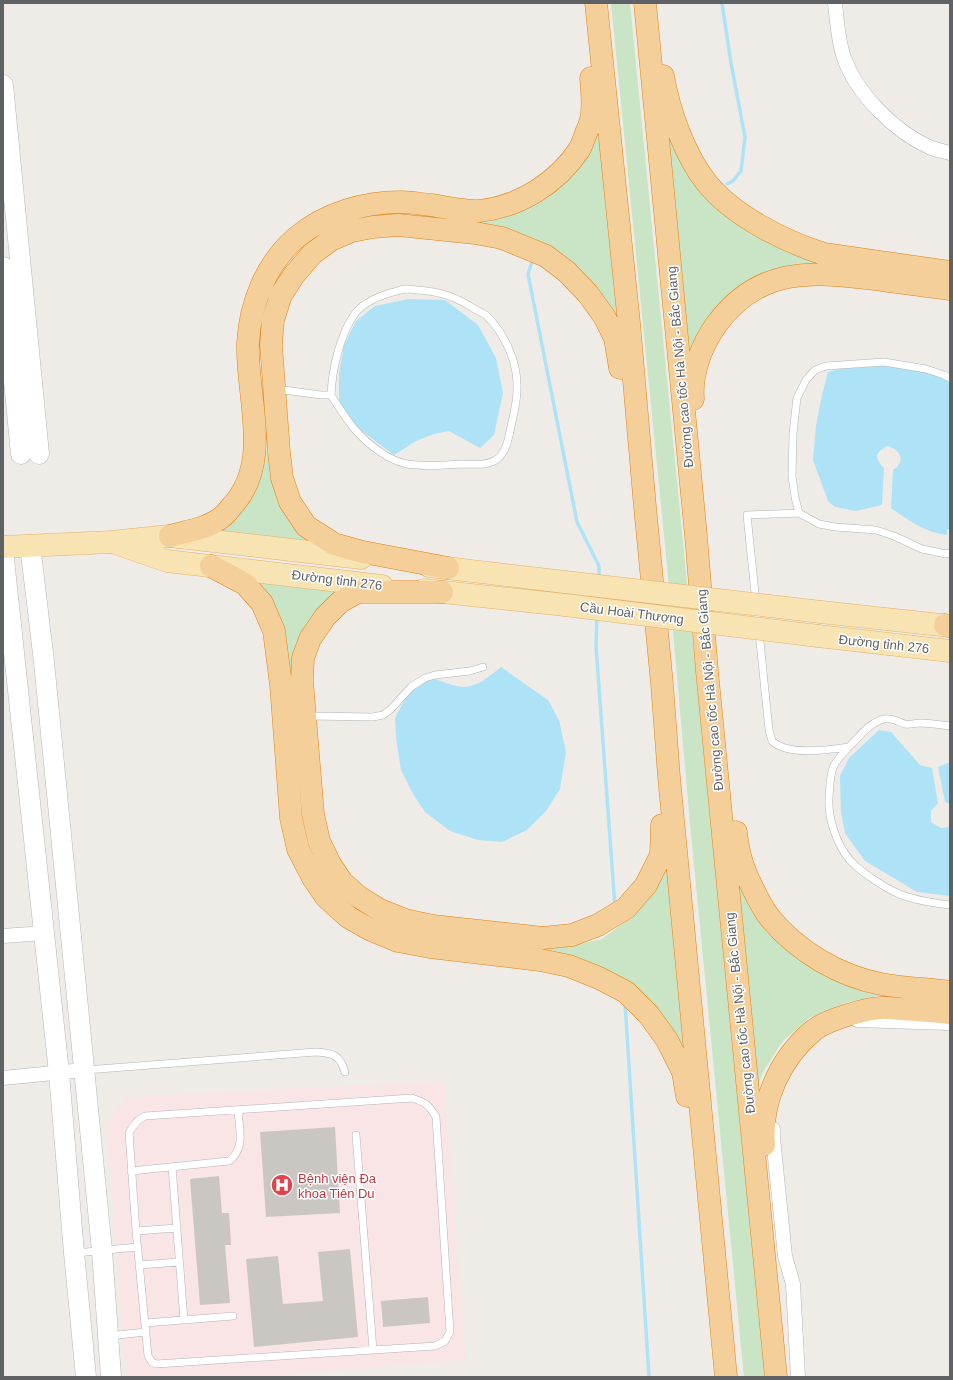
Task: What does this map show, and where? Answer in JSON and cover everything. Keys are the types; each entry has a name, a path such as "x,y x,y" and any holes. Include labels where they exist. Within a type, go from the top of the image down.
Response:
{"highway":[{"path":"170,536 204,527 222,517 239,499 250,477 256,451 248,345 252,312 262,285 276,259 297,238 323,221 347,209 368,205 401,202 478,211 504,206 534,194 558,175 579,149 591,119 592,90 584,3"},
{"path":"596,3 629,323 669,777 726,1377"},
{"name":"Đường cao tốc Hà Nội - Bắc Giang","path":"645,3 696,536 707,671 776,1377"},
{"path":"652,3 666,92 682,139 691,158 706,182 726,202 770,231 810,250 824,254 950,272"},
{"path":"448,568 363,552 334,544 306,526 290,502 282,478 271,345 273,320 281,295 294,275 312,254 331,240 352,231 373,227 398,225 475,233 502,238 546,256 567,272 588,294 604,316 615,338 645,507"},
{"path":"696,536 697,472 692,393 695,372 700,354 710,334 727,311 737,301 761,286 775,280 798,275 816,274 853,276 950,289"},
{"path":"211,566 245,584 262,603 274,631 281,685 291,818 298,849 313,878 326,897 348,917 369,929 398,941 430,947 540,960 569,966 599,978 626,992 649,1014 667,1040 683,1072 688,1102 703,1254 719,1313"},
{"path":"442,592 358,592 340,602 325,617 310,638 303,658 302,681 313,814 319,841 330,864 342,882 359,897 380,910 405,920 433,926 544,938 572,935 598,925 626,908 646,885 661,854 662,821 658,780 662,684"},
{"path":"707,671 741,860 756,893 770,918 793,941 825,963 856,977 881,984 950,992"},
{"path":"787,1377 780,1306 762,1233 766,1160 763,1135 767,1107 776,1076 794,1049 816,1029 849,1014 880,1008 950,1013"}],"main road":[{"name":"Đường tỉnh 276","path":"3,548 30,545 111,542 170,536 565,582"},
{"name":"Đường tỉnh 276","path":"111,542 167,561 565,605"},
{"name":"Cầu Hoài Thượng","path":"565,582 821,612"},
{"name":"Cầu Hoài Thượng","path":"565,605 818,636"},
{"name":"Đường tỉnh 276","path":"821,612 948,626"},
{"name":"Đường tỉnh 276","path":"818,636 950,651"}],"street":[{"path":"835,3 838,32 844,56 850,72 864,92 880,112 891,122 930,147 950,153"},
{"path":"3,85 10,292 30,454"},
{"path":"3,267 10,292"},
{"path":"30,545 45,670 102,1251 111,1377"},
{"path":"3,548 59,1073 86,1377"},
{"path":"3,936 44,933"},
{"path":"798,1377 793,1284 786,1256 773,1138 774,1114 784,1077 810,1044 826,1032 844,1024 860,1019 950,1023"},
{"path":"3,1078 84,1070"}],"lane":[{"path":"405,289 432,290 445,294 468,304 485,315 508,346 518,385 513,418 508,441 504,450 499,458 494,461 477,465 408,464 394,460 382,454 356,433 331,395 334,372 342,338 354,314 369,302 379,297 405,289"},
{"path":"799,513 792,476 793,433 797,398 806,380 815,370 826,366 884,362 926,369 950,378"},
{"path":"274,388 321,395 331,395"},
{"path":"849,747 826,750 799,750 781,747 772,741 770,736 747,515 799,513 819,524 835,527 876,530 894,536 922,549 950,553"},
{"path":"305,716 373,717 383,715 391,709 411,687 425,678 435,675 470,671 483,667"},
{"path":"950,726 918,723 911,725 886,718 877,722 864,732 838,758 831,770 828,809 833,828 842,848 850,860 878,882 897,893 916,899 950,906"},
{"path":"84,1070 316,1052 336,1056 342,1063 345,1072"},
{"path":"412,1098 422,1101 430,1108 436,1117 450,1332 445,1341 434,1346 156,1364 152,1362 148,1356 137,1247 128,1133 132,1125 138,1119 145,1116 238,1110 412,1098"},
{"path":"131,1171 230,1161 239,1151 238,1110"},
{"path":"356,1135 373,1350"},
{"path":"172,1167 184,1320"},
{"path":"136,1231 177,1228"},
{"path":"74,1253 137,1247"},
{"path":"139,1265 179,1262"},
{"path":"145,1323 233,1316"},
{"path":"108,1336 146,1332"}],"shaded area":[{"name":"Bệnh viện Đa khoa Tiên Du","path":"444,1081 466,1360 260,1377 131,1377 126,1374 107,1122 127,1097"}],"green space":[{"path":"611,3 630,3 765,1377 744,1377 691,834 668,576"},
{"path":"665,109 699,184 824,263 774,273 689,368"},
{"path":"604,120 625,335 554,250 530,237 474,221 507,214"},
{"path":"265,445 270,464 317,546 215,535"},
{"path":"253,578 353,585 291,684"},
{"path":"669,855 691,1072 675,1034 540,950 573,946 602,939 634,915"},
{"path":"735,876 748,895 881,995 848,1002 809,1018 782,1042 763,1072 755,1094"}],"water":[{"path":"409,299 445,300 478,325 496,358 503,393 494,435 480,448 449,431 434,434 416,441 394,455 355,426 339,400 339,374 344,345 356,321 375,306"},
{"path":"884,363 950,377 950,529 947,529 947,535 925,529 891,508 893,470 900,463 901,459 895,450 887,446 880,451 877,456 879,462 884,468 882,505 856,511 835,507 828,501 813,460 816,425 828,372 849,366"},
{"path":"501,667 548,700 559,720 566,752 560,789 546,811 527,830 502,842 478,840 450,831 425,812 413,794 401,770 396,738 395,718 405,699 418,684 433,678 462,687 469,686 483,680"},
{"path":"879,730 891,732 920,765 932,768 938,803 931,811 931,822 941,828 950,827 950,896 917,892 865,861 845,833 841,813 840,776 849,758"},
{"path":"950,762 950,804 945,802 938,767"}],"building":[{"path":"335,1127 340,1213 266,1217 260,1132"},
{"path":"219,1176 222,1213 229,1213 231,1245 225,1245 230,1303 200,1305 190,1179"},
{"path":"350,1249 358,1337 254,1347 246,1259 278,1256 283,1304 323,1301 318,1252"},
{"path":"428,1297 430,1323 383,1327 381,1301"}],"waterway":[{"path":"722,3 731,63 745,137 741,171 733,181 727,184"},
{"path":"533,259 528,274 577,522 599,566 599,579"},
{"path":"597,616 596,646 615,907"},
{"path":"625,1003 649,1377"}],"place":[{"name":"Bệnh viện Đa khoa Tiên Du","path":"282,1185"}]}
